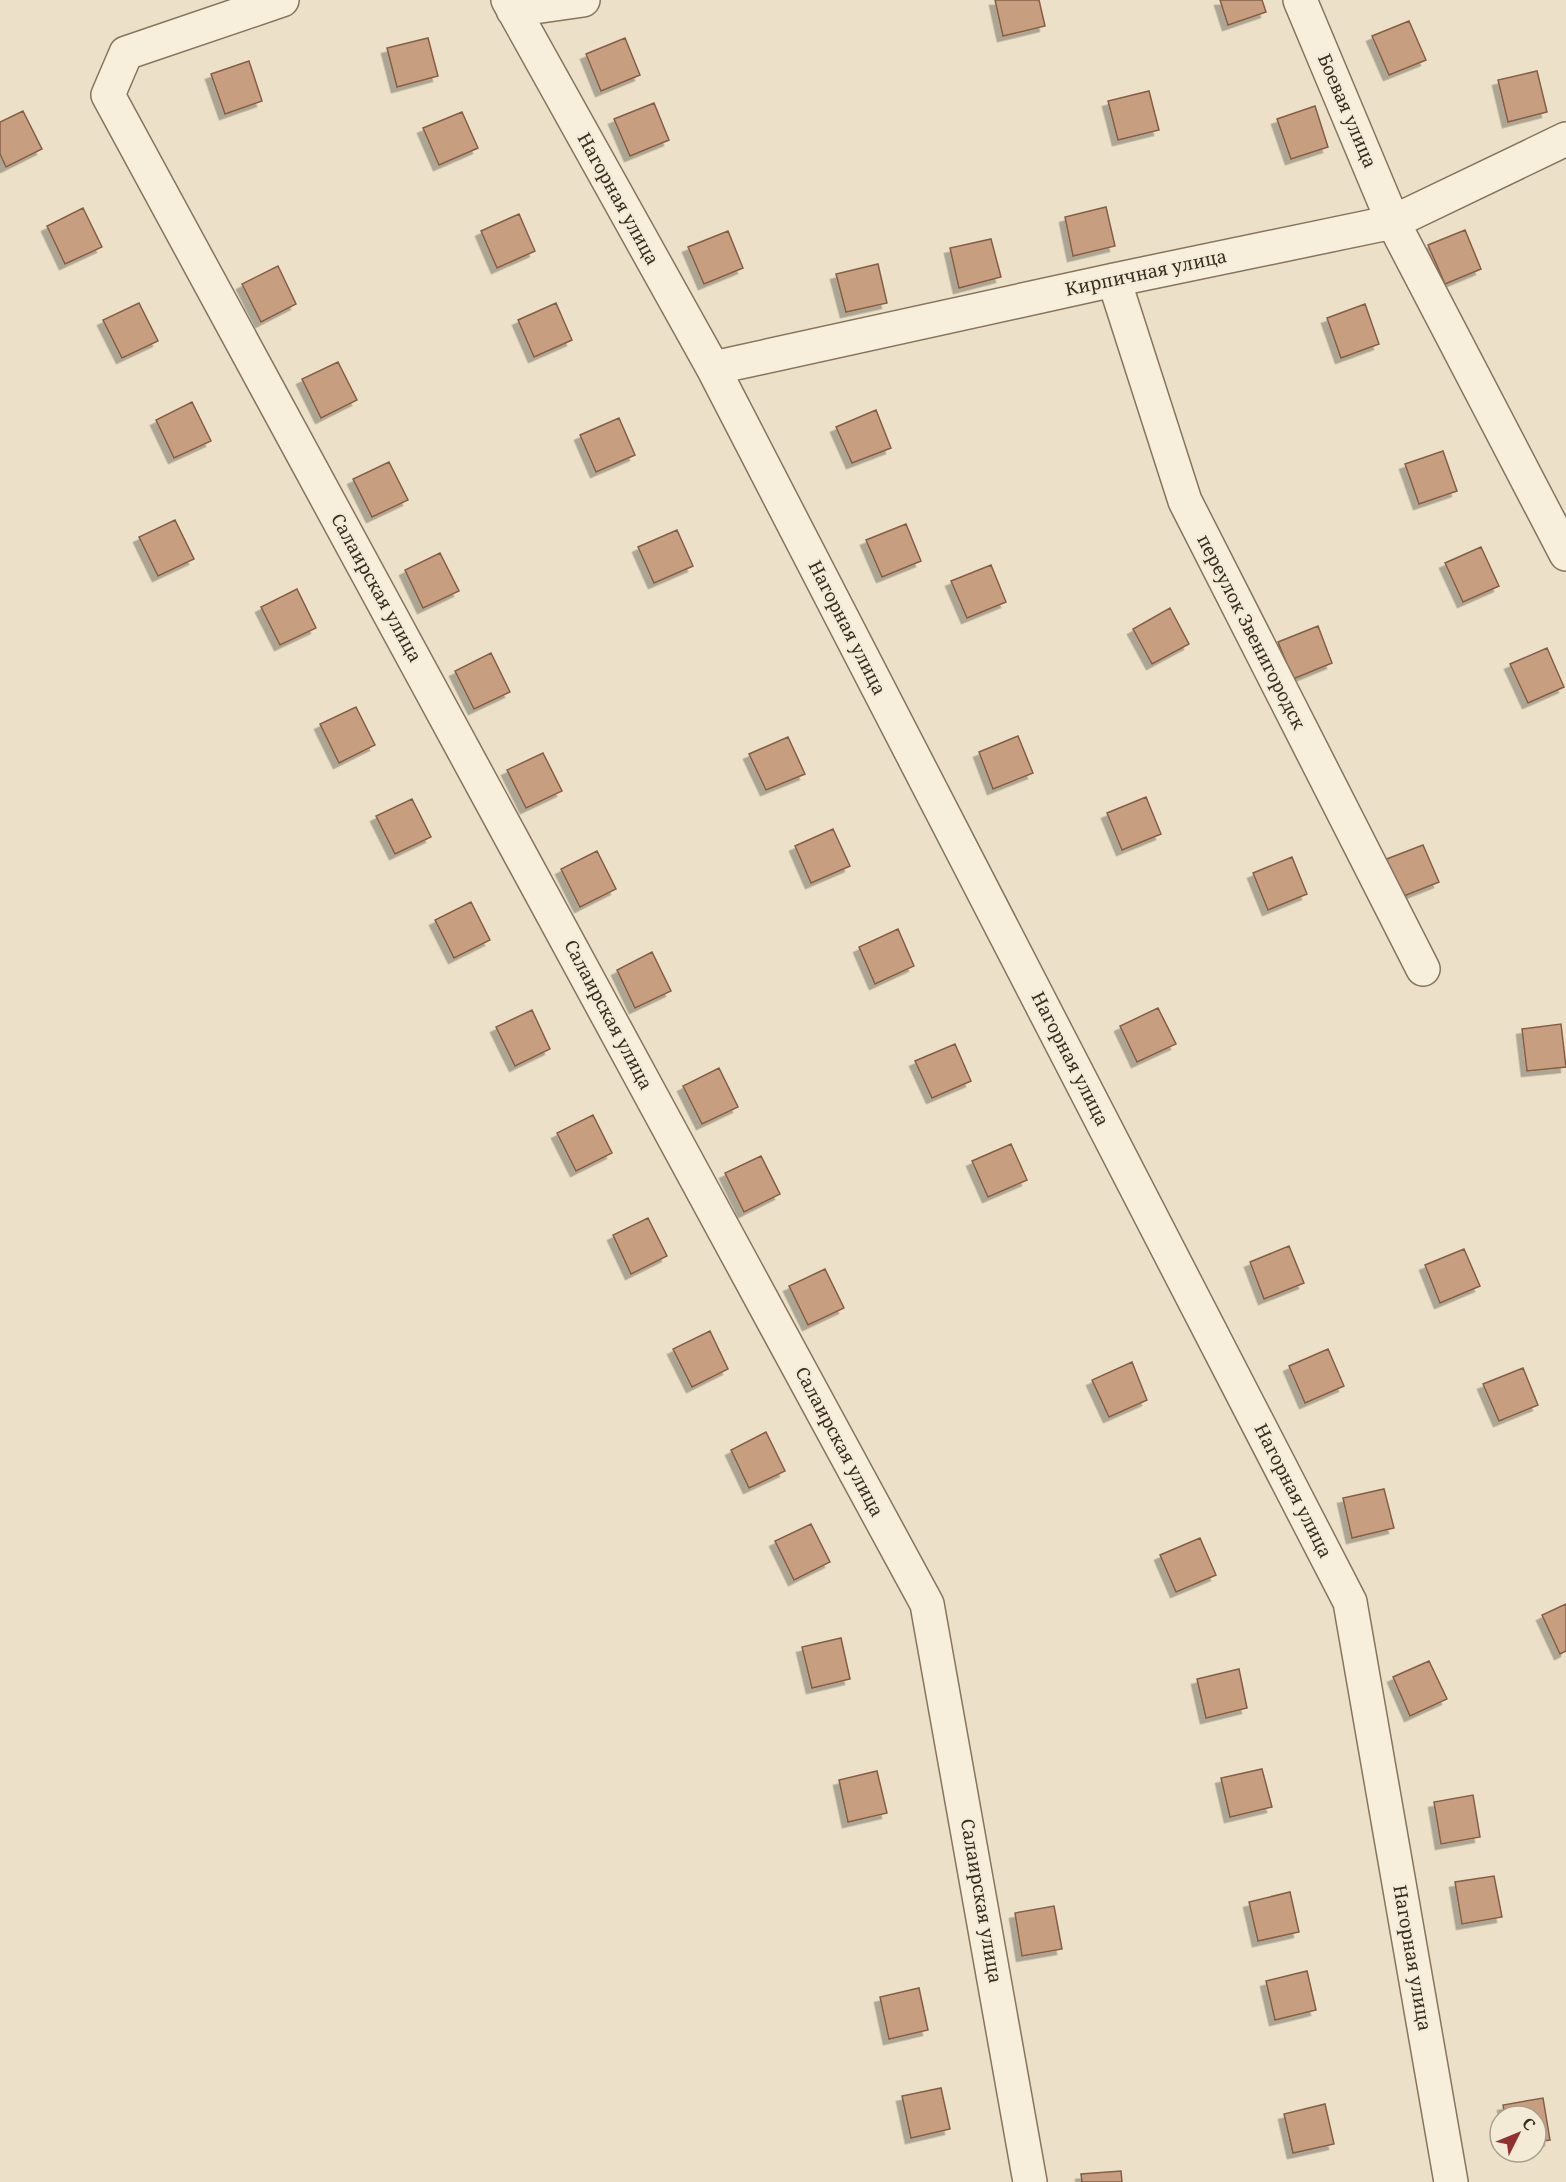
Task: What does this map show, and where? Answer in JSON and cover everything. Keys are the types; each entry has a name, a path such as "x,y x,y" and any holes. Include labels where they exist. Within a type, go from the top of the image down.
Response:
{"street":[{"name":"Салаирская улица","path":"282,0 126,53 108,95 927,1604 1030,2182"},
{"path":"510,5 583,0"},
{"name":"Боевая улица","path":"1300,0 1393,222 1554,503 1566,554"},
{"name":"Нагорная улица","path":"510,5 713,368 1350,1602 1450,2182"},
{"name":"Кирпичная улица","path":"713,368 1114,280 1393,222 1566,139"},
{"name":"переулок Звенигородск","path":"1114,280 1185,501 1423,969"}],"building":[{"path":"995,0 1039,0 1045,26 1003,36"},
{"path":"1220,0 1262,0 1266,12 1228,25"},
{"path":"1409,21 1426,60 1389,75 1372,36"},
{"path":"428,38 438,76 397,87 387,48"},
{"path":"625,38 640,75 601,91 586,54"},
{"path":"249,61 262,101 225,114 211,74"},
{"path":"1537,71 1547,112 1508,122 1498,80"},
{"path":"1149,91 1159,130 1118,140 1108,101"},
{"path":"654,103 669,140 630,156 614,119"},
{"path":"1315,106 1328,147 1291,159 1277,119"},
{"path":"23,111 42,149 6,167 0,154 0,122"},
{"path":"462,112 478,148 439,165 423,128"},
{"path":"1106,207 1115,246 1073,256 1065,217"},
{"path":"83,208 102,247 65,264 47,226"},
{"path":"519,214 535,251 497,268 481,231"},
{"path":"1465,230 1481,269 1445,284 1428,245"},
{"path":"728,231 743,268 704,284 688,247"},
{"path":"991,239 1001,277 959,288 950,248"},
{"path":"878,264 887,303 846,312 836,274"},
{"path":"278,266 296,304 261,322 242,284"},
{"path":"139,303 158,341 122,358 103,320"},
{"path":"556,303 572,340 534,357 518,320"},
{"path":"1365,304 1379,344 1341,358 1327,318"},
{"path":"338,362 357,400 321,418 302,379"},
{"path":"192,402 211,441 174,458 156,420"},
{"path":"876,410 891,448 852,463 836,427"},
{"path":"619,418 635,455 596,472 580,435"},
{"path":"1443,451 1457,491 1419,504 1405,464"},
{"path":"389,462 408,500 372,517 353,479"},
{"path":"175,520 194,559 158,576 139,537"},
{"path":"906,524 921,561 882,577 866,540"},
{"path":"677,530 693,566 654,583 638,547"},
{"path":"1481,547 1499,586 1463,602 1445,563"},
{"path":"440,553 459,591 423,608 405,570"},
{"path":"991,565 1006,602 967,618 951,581"},
{"path":"297,589 316,628 280,645 261,607"},
{"path":"1170,608 1189,644 1152,664 1133,629"},
{"path":"1318,626 1332,663 1293,679 1278,642"},
{"path":"1547,648 1564,687 1528,703 1510,664"},
{"path":"491,653 510,692 474,709 455,671"},
{"path":"356,707 375,745 339,763 320,724"},
{"path":"1018,736 1033,773 993,789 979,752"},
{"path":"788,737 805,774 766,790 749,754"},
{"path":"543,753 562,791 526,808 507,770"},
{"path":"1146,797 1161,834 1122,850 1107,813"},
{"path":"412,799 431,837 395,854 376,816"},
{"path":"833,829 850,866 811,883 795,846"},
{"path":"1423,845 1439,882 1399,898 1384,860"},
{"path":"597,851 616,889 580,907 561,869"},
{"path":"1292,857 1307,894 1268,910 1253,873"},
{"path":"471,902 490,940 454,958 435,920"},
{"path":"898,929 914,966 875,984 859,947"},
{"path":"652,952 671,991 635,1008 617,970"},
{"path":"1158,1008 1176,1044 1137,1062 1120,1026"},
{"path":"532,1010 550,1049 515,1066 496,1027"},
{"path":"1561,1024 1566,1067 1527,1071 1522,1029"},
{"path":"955,1044 971,1081 932,1098 915,1061"},
{"path":"719,1068 738,1107 702,1124 683,1086"},
{"path":"593,1115 612,1153 576,1171 557,1133"},
{"path":"1011,1144 1027,1180 988,1197 972,1161"},
{"path":"761,1156 780,1194 744,1212 725,1173"},
{"path":"648,1218 667,1256 631,1274 613,1235"},
{"path":"1289,1246 1304,1283 1264,1299 1250,1262"},
{"path":"1464,1249 1480,1286 1440,1303 1425,1265"},
{"path":"825,1269 844,1308 808,1325 789,1286"},
{"path":"710,1331 728,1369 692,1387 673,1349"},
{"path":"1328,1349 1344,1386 1305,1403 1289,1366"},
{"path":"1132,1362 1147,1400 1109,1417 1092,1380"},
{"path":"1523,1368 1538,1405 1499,1421 1483,1384"},
{"path":"766,1432 785,1471 749,1488 731,1450"},
{"path":"1384,1489 1394,1528 1352,1538 1343,1498"},
{"path":"811,1524 830,1562 794,1580 775,1541"},
{"path":"1200,1538 1216,1575 1176,1592 1160,1555"},
{"path":"1566,1604 1566,1651 1560,1654 1542,1615"},
{"path":"841,1638 850,1679 812,1688 802,1647"},
{"path":"1429,1661 1447,1699 1410,1716 1393,1677"},
{"path":"1239,1669 1247,1708 1206,1718 1197,1679"},
{"path":"1262,1769 1272,1807 1230,1817 1221,1778"},
{"path":"877,1771 887,1813 848,1822 839,1780"},
{"path":"1473,1795 1480,1837 1441,1844 1434,1802"},
{"path":"1494,1876 1502,1917 1462,1924 1455,1882"},
{"path":"1290,1892 1299,1932 1258,1941 1249,1902"},
{"path":"1054,1906 1062,1949 1022,1956 1015,1913"},
{"path":"1307,1971 1316,2010 1275,2020 1266,1981"},
{"path":"919,1988 928,2030 889,2039 880,1997"},
{"path":"941,2088 950,2129 911,2138 902,2096"},
{"path":"1543,2098 1544,2104 1509,2104"},
{"path":"1325,2104 1334,2144 1293,2153 1284,2114"},
{"path":"1121,2171 1122,2182 1082,2182 1081,2174"}]}
